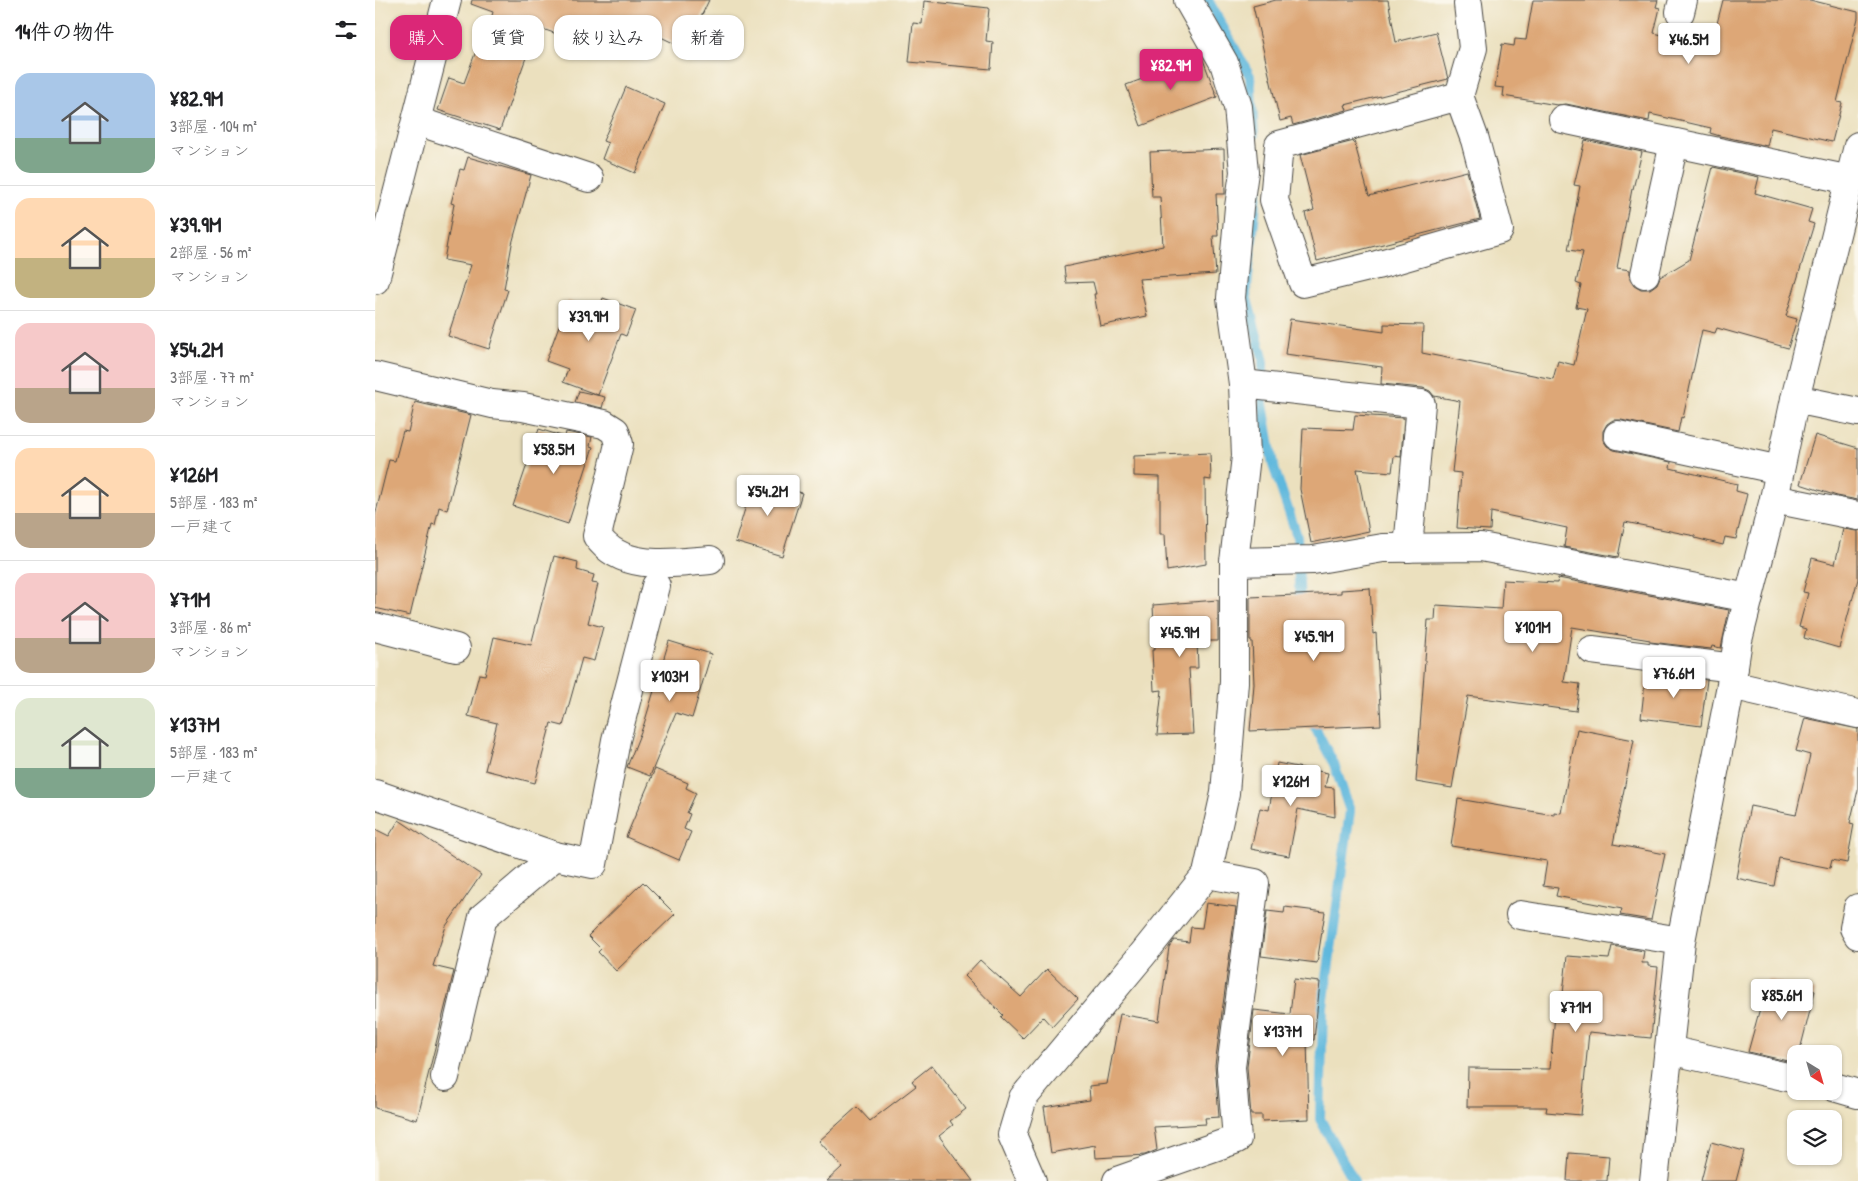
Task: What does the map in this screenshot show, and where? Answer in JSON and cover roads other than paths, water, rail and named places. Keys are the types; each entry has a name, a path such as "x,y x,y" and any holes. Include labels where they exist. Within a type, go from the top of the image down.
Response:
{"street":[{"path":"375,280 447,0"},
{"path":"1032,1181 1012,1135 1023,1098 1207,874 1225,793 1233,682 1234,562 1246,456 1249,385 1231,298 1244,172 1238,107 1224,63 1188,0"},
{"path":"1459,96 1279,146 1274,200 1303,283 1377,266 1499,230 1475,140 1459,96 1473,48 1468,4"},
{"path":"1563,119 1674,143 1851,191"},
{"path":"417,121 589,178"},
{"path":"1645,274 1674,143"},
{"path":"1654,1181 1681,941 1733,677 1738,640 1774,499 1795,399 1851,191 1858,146"},
{"path":"1240,206 1274,200"},
{"path":"375,376 492,404 523,407 604,424 615,431 619,444 597,536 604,546 633,560 656,564 710,560"},
{"path":"1249,385 1421,404 1408,548"},
{"path":"1795,399 1858,412"},
{"path":"1618,435 1780,470"},
{"path":"1774,499 1858,516"},
{"path":"1234,562 1302,561 1383,548 1481,547 1749,598"},
{"path":"375,794 555,856 593,864 616,740 656,586"},
{"path":"375,628 456,648"},
{"path":"1591,650 1733,677 1858,714"},
{"path":"445,1077 483,917 555,856"},
{"path":"1117,1181 1237,1138 1231,1067 1255,883 1207,874"},
{"path":"1858,908 1853,928 1858,935"},
{"path":"1520,916 1681,941"},
{"path":"1669,1050 1787,1077"}],"waterway":[{"path":"1208,0 1250,76 1254,135"},
{"path":"1256,162 1258,184 1246,295 1263,358 1263,404 1273,465 1297,536 1300,607"},
{"path":"1309,716 1334,764 1350,811 1323,1007 1320,1119 1354,1181"}]}
